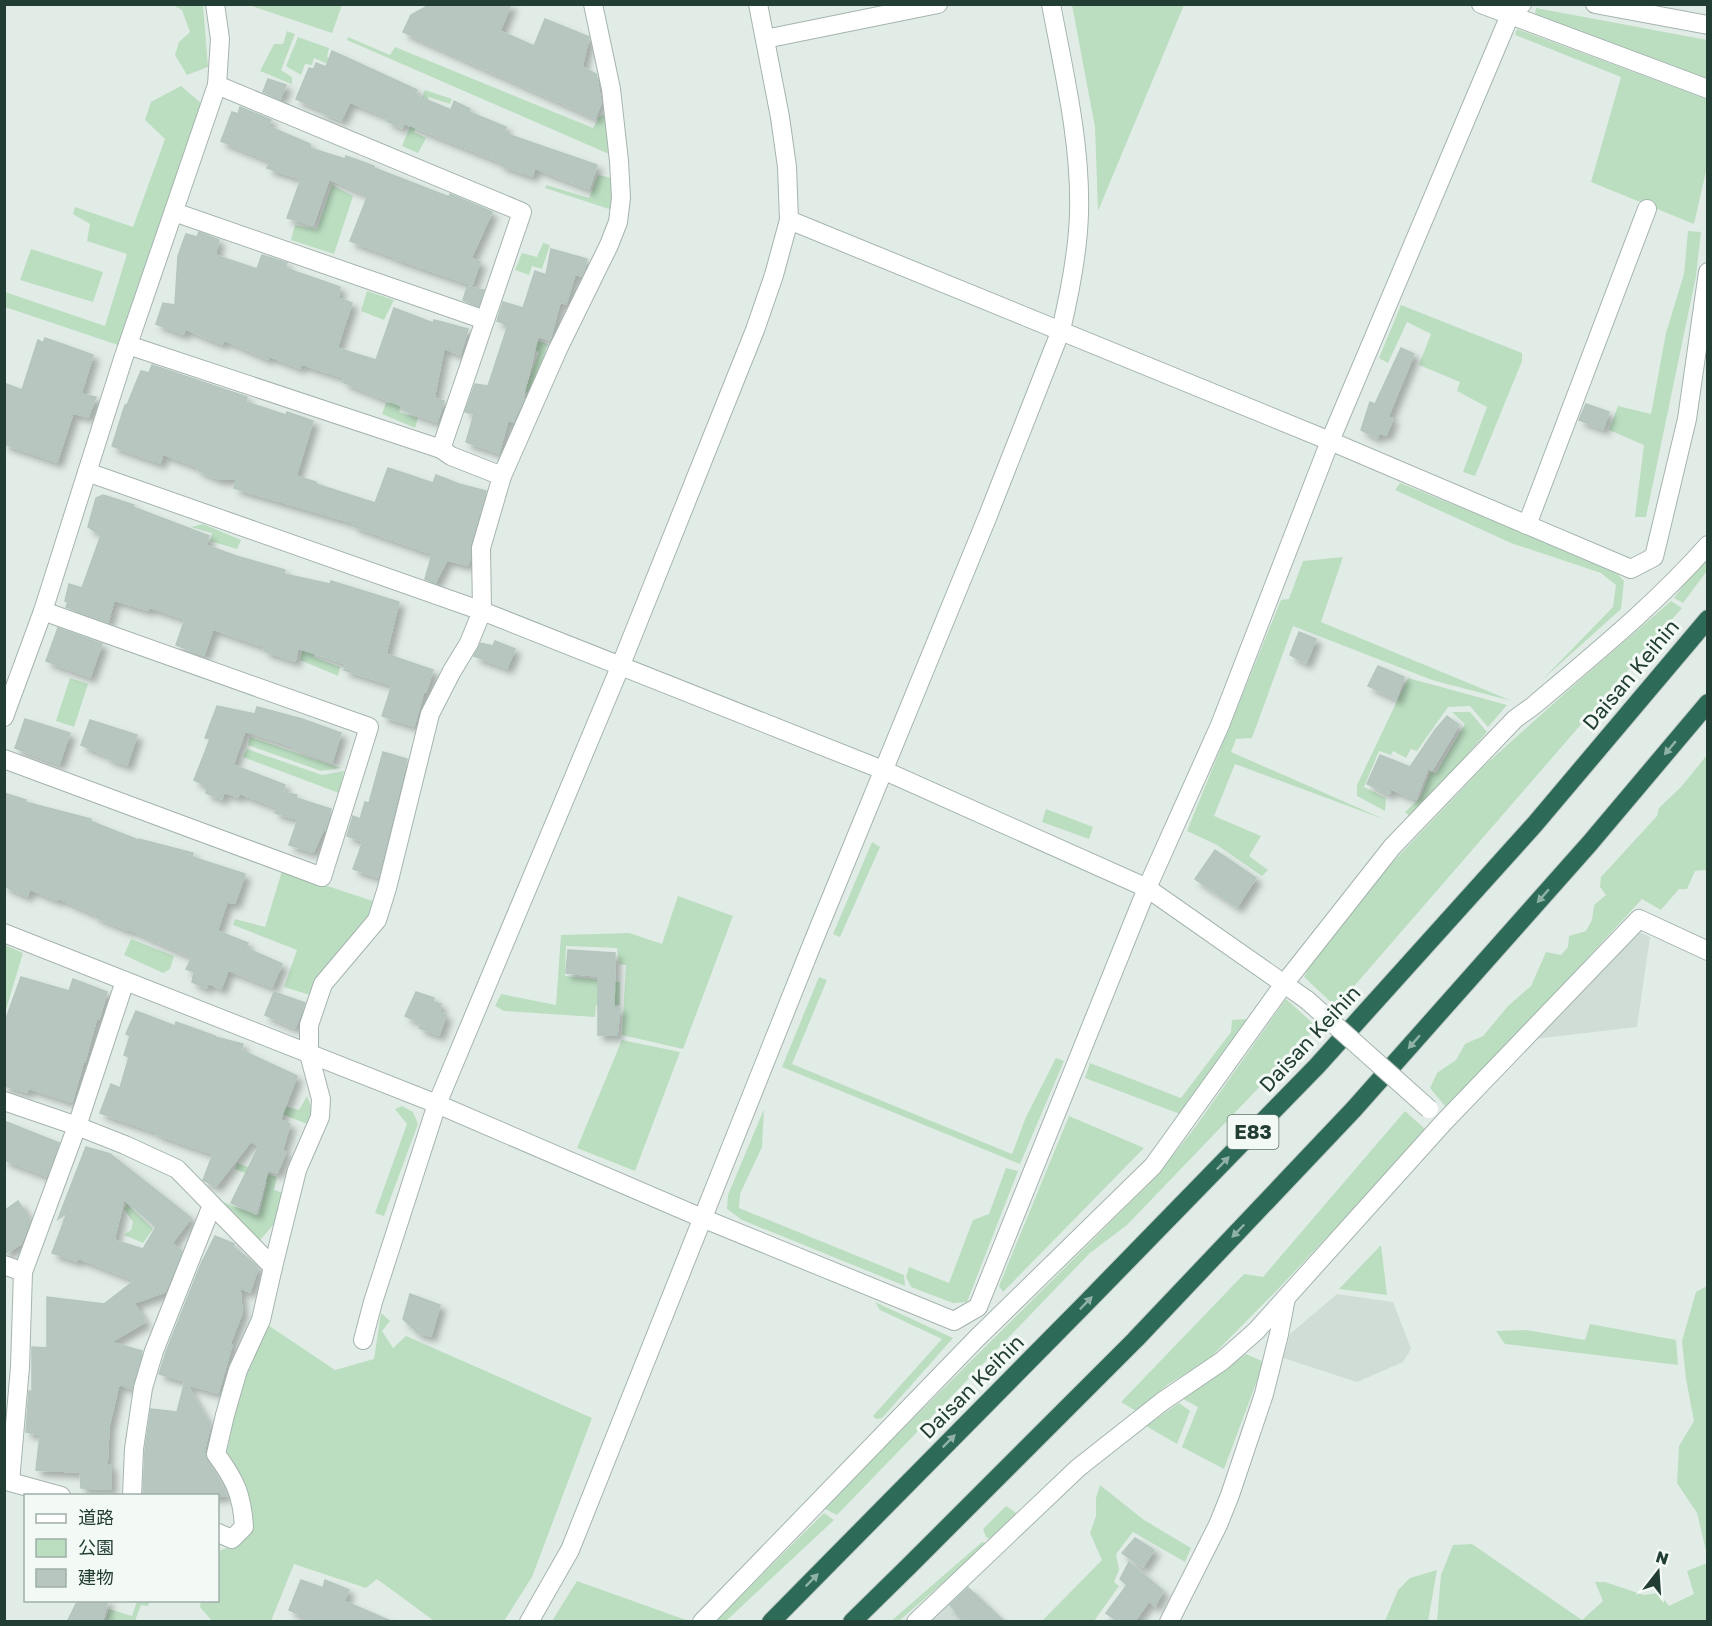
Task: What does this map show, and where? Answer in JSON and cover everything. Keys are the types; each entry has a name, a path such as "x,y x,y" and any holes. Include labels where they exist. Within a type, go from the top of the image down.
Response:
{"highway":[{"name":"Daisan Keihin","path":"771,1622 1317,1066 1535,824 1707,619"},
{"name":"E83","path":"852,1622 1135,1340 1354,1110 1590,843 1707,703"}],"street":[{"path":"4,717 43,611 128,345 217,85 220,39 215,4"},
{"path":"219,1533 232,1539 244,1527 243,1506 232,1476 216,1454 238,1370 261,1320 297,1170 320,1117 321,1099 309,1054 309,1025 323,984 377,920 430,714 469,644 482,611 481,548 502,476 558,349 618,222 621,198 617,140 611,89 593,4"},
{"path":"363,1340 437,1104 620,667 755,330 774,275 789,220 787,167 782,127 758,4"},
{"path":"765,39 939,4"},
{"path":"529,1622 570,1550 1061,330 1078,242 1079,192 1073,124 1051,4"},
{"path":"1481,4 1516,10 1707,89"},
{"path":"1594,4 1707,25"},
{"path":"4,933 437,1104 702,1218 954,1321 978,1307 1147,888 1220,725 1330,441 1516,10"},
{"path":"217,85 522,212 441,449"},
{"path":"1527,525 1647,209"},
{"path":"174,212 485,320"},
{"path":"789,220 1330,441 1631,569 1654,557 1687,419 1707,272"},
{"path":"128,345 441,449 451,456 502,476"},
{"path":"87,472 482,611 883,770 1147,888 1307,1000 1444,1122"},
{"path":"702,1622 976,1339 1153,1166 1284,984 1392,847 1515,719 1640,613 1684,572 1707,545"},
{"path":"4,759 322,877 369,727 43,611"},
{"path":"916,1622 1078,1468 1163,1401 1222,1361 1256,1331 1444,1122 1639,919 1707,951"},
{"path":"53,1494 10,1482 20,1367 23,1272 77,1126 125,981"},
{"path":"4,1101 77,1126 177,1169 273,1267"},
{"path":"132,1494 134,1449 143,1388 154,1351 212,1205"},
{"path":"4,1265 23,1272"},
{"path":"1169,1622 1218,1525 1230,1496 1264,1394 1286,1298"}],"shaded area":[{"path":"1639,932 1650,937 1637,1027 1534,1039"},
{"path":"1337,1294 1393,1302 1411,1349 1403,1362 1357,1382 1283,1358 1290,1334"},
{"path":"967,1585 1005,1621 927,1622"}],"green space":[{"path":"342,4 332,33 249,5"},
{"path":"173,5 203,5 208,67 187,75 175,55 179,42 190,32 182,10"},
{"path":"1072,5 1184,5 1098,211 1095,127"},
{"path":"1536,8 1707,40 1707,80 1535,15"},
{"path":"1517,29 1707,99 1707,167 1694,224 1591,182 1621,77 1515,35"},
{"path":"287,31 295,34 281,70 292,77 292,84 260,71 274,44 283,44"},
{"path":"298,37 329,48 327,57 337,62 335,67 314,58 312,65 305,64 301,75 286,66"},
{"path":"348,37 390,55 395,47 593,128 599,117 606,114 612,141 609,154 347,40"},
{"path":"181,86 201,103 118,345 5,307 5,292 105,326 127,254 87,241 90,224 73,214 75,207 133,227 165,139 145,120 151,102"},
{"path":"425,90 452,99 450,104 429,97 414,132 426,138 418,153 402,146"},
{"path":"598,175 612,178 612,210 545,188 546,185 589,198"},
{"path":"332,185 353,196 334,254 291,240 295,225 317,229"},
{"path":"1688,231 1701,232 1696,276 1646,517 1635,517 1644,445 1609,430 1618,406 1651,414 1666,333 1684,274"},
{"path":"543,243 550,245 542,269 532,266 529,275 515,270 522,253 537,257"},
{"path":"31,249 103,272 93,302 20,280"},
{"path":"367,291 394,300 384,320 361,311"},
{"path":"1401,305 1522,353 1522,361 1475,476 1463,472 1487,407 1457,391 1460,382 1419,365 1431,334 1407,322 1388,363 1379,358"},
{"path":"512,333 548,344 532,394 490,382 491,377 526,387 539,352 510,341"},
{"path":"386,403 401,403 399,412 418,418 415,428 382,414"},
{"path":"1400,483 1613,569 1624,581 1621,609 1542,680 1613,607 1616,585 1601,573 1511,543 1395,490"},
{"path":"203,524 241,540 237,549 210,541 212,533 191,527"},
{"path":"1707,555 1707,571 1683,603 1674,598"},
{"path":"1343,557 1321,622 1512,701 1432,680 1293,626 1252,738 1236,739 1231,752 1386,820 1235,764 1214,816 1261,836 1249,856 1268,870 1262,876 1217,845 1187,831 1281,600 1289,599 1303,561"},
{"path":"1671,601 1682,608 1336,1007 1304,977 1319,949 1390,865 1485,765"},
{"path":"303,648 314,650 314,657 340,667 338,676 300,660"},
{"path":"70,678 88,684 74,727 56,721"},
{"path":"1408,678 1507,705 1488,727 1470,706 1448,707 1417,751 1411,749 1406,758 1393,751 1391,755 1379,751 1364,787 1386,798 1385,811 1357,796 1357,785"},
{"path":"1452,712 1470,712 1487,732 1412,818 1405,812 1420,798 1430,772 1436,773 1465,724"},
{"path":"250,737 341,768 321,771 248,745"},
{"path":"247,749 322,775 344,771 339,793 243,757"},
{"path":"1707,755 1707,870 1695,871 1687,889 1679,889 1661,910 1642,899 1457,1100 1445,1106 1430,1088 1437,1073 1456,1060 1465,1044 1483,1036 1508,1006 1531,986 1546,952 1561,955 1568,947 1569,936 1586,931 1592,920 1594,905 1606,895 1600,887 1601,877 1657,816 1659,808 1681,787"},
{"path":"1046,809 1093,827 1089,839 1042,822"},
{"path":"872,842 880,847 840,937 833,934"},
{"path":"282,871 376,902 373,914 310,995 284,987 297,950 233,925 235,919 265,927"},
{"path":"678,896 733,916 683,1049 622,1035 626,965 619,964 617,948 566,946 565,976 620,982 620,1005 596,1005 595,1017 504,1011 495,1006 501,994 556,1005 561,935 629,933 662,944"},
{"path":"131,939 174,956 170,969 163,973 124,955"},
{"path":"5,945 23,953 5,1013"},
{"path":"819,977 827,980 792,1064 1012,1154 1026,1117 1056,1058 1064,1061 1020,1164 782,1067"},
{"path":"1286,999 1317,1027 1127,1225 1090,1253 837,1515 823,1508 1156,1177 1196,1126"},
{"path":"1250,1019 1180,1114 1085,1078 1090,1063 1181,1098 1231,1032 1232,1020"},
{"path":"622,1040 680,1052 635,1171 577,1148"},
{"path":"307,1096 313,1112 310,1125 260,1106 262,1100 299,1110"},
{"path":"402,1106 413,1112 418,1124 384,1216 375,1213 407,1124 395,1109"},
{"path":"764,1109 762,1147 740,1194 739,1208 904,1275 905,1286 742,1220 727,1209 728,1195"},
{"path":"1405,1111 1427,1131 1279,1288 1209,1359 1167,1385 1136,1411 1121,1402 1244,1274 1263,1277"},
{"path":"1069,1116 1144,1148 1003,1292 999,1286"},
{"path":"237,1163 277,1177 274,1190 283,1193 276,1222 260,1240 223,1202 259,1215 267,1182 235,1169"},
{"path":"1006,1168 1018,1171 967,1302 953,1303 911,1287 906,1277 909,1267 949,1283 973,1220 989,1214"},
{"path":"127,1204 153,1229 143,1243 124,1235 131,1230 133,1222 124,1209"},
{"path":"1381,1245 1387,1295 1339,1289"},
{"path":"1707,1286 1707,1555 1697,1513 1677,1483 1679,1446 1694,1421 1682,1341 1696,1292"},
{"path":"875,1302 953,1338 882,1418 876,1419 873,1416 942,1339 880,1310"},
{"path":"381,1313 390,1321 382,1331 393,1348 406,1336 592,1418 532,1577 504,1621 434,1621 377,1579 366,1588 294,1564 271,1621 212,1621 200,1607 201,1602 219,1602 219,1551 236,1545 251,1525 227,1451 245,1369 268,1325 335,1370 374,1359"},
{"path":"1590,1324 1676,1340 1678,1365 1505,1344 1496,1331 1526,1330 1585,1340"},
{"path":"1246,1354 1264,1362 1224,1469 1182,1447 1198,1407 1183,1399"},
{"path":"1179,1403 1190,1411 1177,1444 1146,1426"},
{"path":"1100,1485 1144,1520 1191,1548 1185,1562 1133,1532 1116,1554 1119,1570 1114,1582 1119,1586 1094,1621 1042,1621 1102,1560 1090,1533 1096,1516 1096,1498"},
{"path":"1006,1506 1019,1515 992,1540 986,1537 983,1529"},
{"path":"824,1513 834,1520 726,1621 715,1621"},
{"path":"982,1542 987,1544 899,1621 890,1622"},
{"path":"1472,1544 1582,1620 1603,1601 1595,1582 1605,1582 1644,1595 1659,1593 1669,1606 1694,1594 1687,1571 1707,1563 1707,1621 1437,1621 1441,1575 1453,1545"},
{"path":"1437,1570 1428,1621 1385,1621 1398,1590 1410,1578"},
{"path":"577,1581 686,1620 684,1622 552,1621"},
{"path":"137,1602 150,1602 148,1606 141,1605 135,1621 105,1621 109,1609 132,1616"}],"building":[{"path":"431,4 511,4 500,31 534,46 545,19 589,37 582,67 596,74 601,103 595,118 403,32 411,15"},
{"path":"332,51 417,90 415,95 451,110 454,101 470,109 469,112 506,127 504,133 597,165 589,189 535,168 532,176 500,165 501,162 404,123 402,128 387,121 388,117 350,102 341,120 296,99 309,68 314,69 316,63 326,67"},
{"path":"268,79 286,85 280,99 263,92"},
{"path":"240,107 271,120 268,126 310,144 310,148 345,159 346,156 492,212 471,258 480,262 472,285 350,241 368,195 329,179 313,225 287,218 301,179 267,168 270,161 221,141 232,112 238,114"},
{"path":"199,232 219,240 215,255 257,269 262,255 287,263 285,268 340,287 338,298 352,303 337,348 376,360 394,308 433,323 434,320 468,329 460,355 444,348 434,398 444,401 437,422 403,410 404,407 343,382 345,378 301,364 300,368 269,356 268,359 224,340 222,344 186,329 183,334 156,324 163,303 175,305 178,256 186,234 197,237"},
{"path":"551,249 587,259 582,276 575,274 566,304 560,302 550,340 538,336 524,398 513,422 508,420 499,453 466,442 474,414 465,412 475,384 488,386 508,325 497,321 503,302 523,308 535,271 546,275"},
{"path":"467,287 484,290 478,306 463,300"},
{"path":"45,338 93,355 81,394 96,397 88,417 73,413 57,462 4,444 4,383 22,390 38,340 43,343"},
{"path":"1401,348 1414,354 1388,417 1393,419 1386,435 1379,433 1377,438 1361,430 1370,402 1375,404"},
{"path":"152,365 247,397 246,402 313,421 296,476 316,482 316,484 375,503 388,468 433,483 436,475 486,491 470,545 468,565 447,560 435,583 425,579 432,554 353,526 354,523 234,488 237,479 218,479 197,470 198,467 163,454 160,463 112,446 125,405 127,405 141,371 149,373"},
{"path":"1586,404 1609,412 1603,429 1579,420"},
{"path":"103,495 134,505 133,507 209,536 206,545 285,570 284,574 330,584 331,581 399,602 386,654 433,670 414,726 382,716 392,685 344,670 346,664 298,648 295,661 264,651 265,647 213,629 204,655 176,645 185,619 149,607 148,610 114,600 108,622 66,607 69,584 82,588 101,535 88,527 96,498"},
{"path":"58,628 102,644 90,677 46,661"},
{"path":"1299,632 1316,639 1306,663 1290,655"},
{"path":"495,641 515,649 507,668 474,656 481,643 493,646"},
{"path":"1378,666 1404,677 1396,699 1368,686"},
{"path":"217,706 255,714 257,707 302,719 341,733 332,762 245,731 233,765 285,785 283,792 297,795 296,798 331,809 325,830 313,852 289,845 298,819 275,813 276,807 239,793 238,797 224,792 222,799 206,793 207,786 194,780 210,739 205,738"},
{"path":"1447,716 1459,725 1432,770 1428,768 1416,799 1391,789 1389,794 1367,784 1380,755 1410,767"},
{"path":"25,719 70,733 59,764 15,748"},
{"path":"90,720 137,735 127,765 81,745"},
{"path":"383,752 407,759 378,877 353,869 363,841 347,836 353,816 360,819 365,802 369,803"},
{"path":"4,793 26,800 25,802 91,819 90,821 138,840 193,853 192,857 245,874 235,903 227,902 217,931 248,943 246,948 282,964 272,987 228,970 221,989 209,983 206,988 192,982 194,972 186,969 192,957 96,917 97,915 58,898 57,900 30,889 27,896 4,886"},
{"path":"1215,850 1256,878 1237,907 1195,879"},
{"path":"568,950 615,953 614,1008 620,1008 617,1035 598,1035 598,976 566,973"},
{"path":"21,977 69,991 73,979 107,992 99,1019 97,1017 72,1102 28,1088 27,1092 4,1086 4,1024"},
{"path":"274,992 305,1003 295,1028 265,1015"},
{"path":"416,992 434,998 433,1002 441,1004 439,1012 446,1015 439,1035 419,1028 421,1023 405,1016"},
{"path":"136,1011 175,1026 176,1022 215,1037 243,1044 241,1050 297,1076 280,1120 290,1124 282,1151 286,1152 277,1173 268,1170 256,1214 231,1203 259,1146 251,1141 216,1186 203,1180 213,1154 100,1113 111,1084 120,1088 129,1057 124,1055 130,1036 126,1034"},
{"path":"4,1121 59,1143 47,1176 4,1160"},
{"path":"86,1147 110,1154 191,1218 172,1243 182,1251 165,1292 134,1303 145,1322 111,1342 142,1351 132,1389 119,1384 109,1426 107,1465 111,1465 111,1489 81,1488 80,1472 36,1470 40,1435 26,1432 29,1391 32,1391 32,1347 47,1348 47,1297 104,1304 135,1280 78,1258 77,1261 52,1253 67,1213 58,1219","holes":["124,1199 156,1227 143,1249 114,1240"]},
{"path":"18,1201 30,1220 21,1244 4,1254 4,1211"},
{"path":"215,1236 234,1244 233,1247 258,1268 250,1292 240,1288 242,1313 230,1344 232,1345 218,1393 186,1384 210,1426 204,1452 227,1496 219,1496 219,1494 143,1494 145,1450 151,1409 177,1412 185,1381 159,1374 201,1264"},
{"path":"410,1294 440,1305 431,1336 418,1333 403,1319"},
{"path":"1135,1538 1154,1550 1143,1567 1122,1553"},
{"path":"1129,1562 1163,1591 1155,1606 1149,1601 1134,1622 1119,1622 1106,1613 1127,1585 1120,1579"},
{"path":"301,1580 323,1588 325,1580 349,1590 344,1601 393,1622 314,1622 289,1610"},
{"path":"968,1588 1003,1622 967,1622 950,1605"},
{"path":"77,1602 107,1602 102,1622 67,1622"}]}
